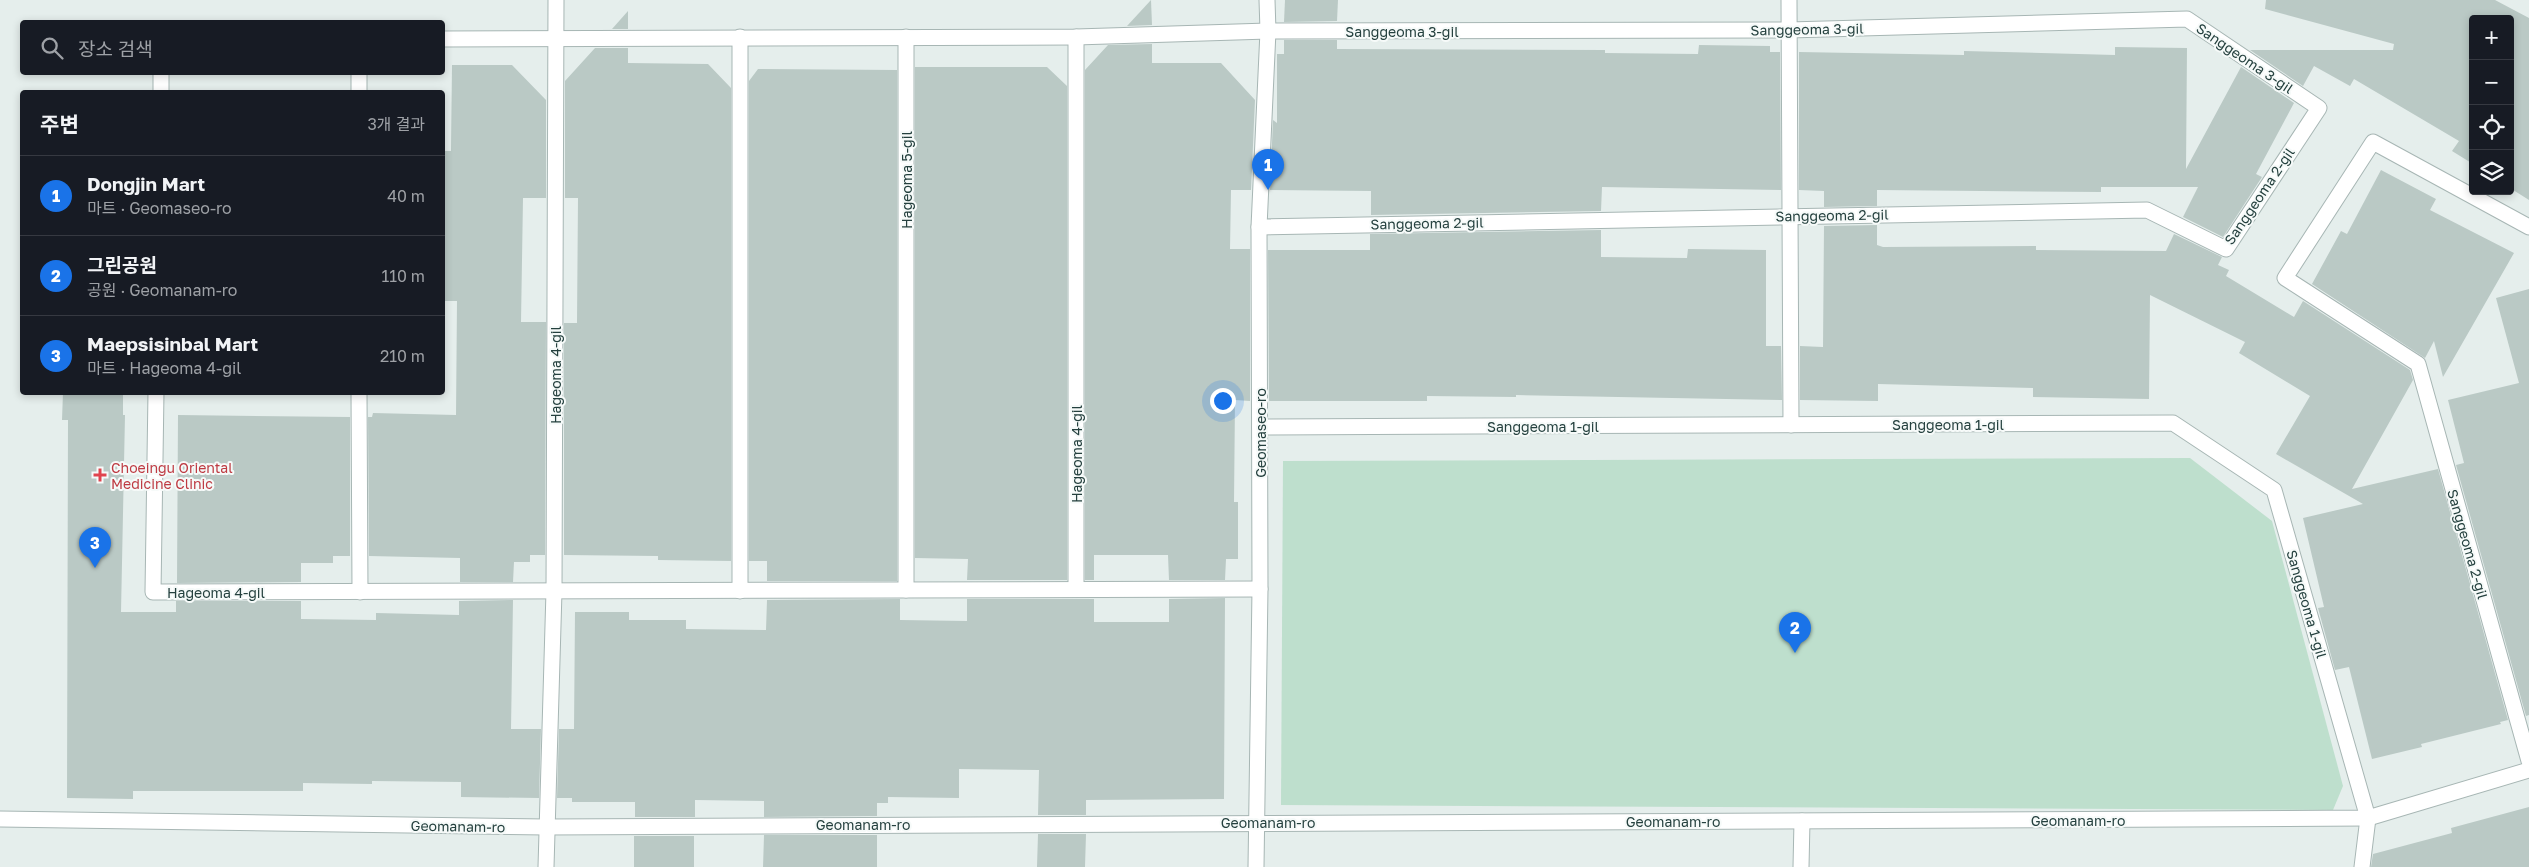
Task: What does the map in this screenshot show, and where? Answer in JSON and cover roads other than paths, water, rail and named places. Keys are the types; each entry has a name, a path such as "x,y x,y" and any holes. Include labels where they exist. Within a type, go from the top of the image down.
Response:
{"street":[{"path":"555,39 556,0"},
{"name":"Geomaseo-ro","path":"1256,867 1260,589 1259,227 1268,31 1267,0"},
{"path":"1789,0 1791,425"},
{"name":"Sanggeoma 3-gil","path":"1268,31 1789,30 2187,19 2319,108"},
{"path":"445,39 1076,37 1268,31"},
{"name":"Hageoma 4-gil","path":"1076,37 1076,589"},
{"path":"740,38 740,590"},
{"name":"Hageoma 5-gil","path":"906,38 906,590"},
{"name":"Hageoma 4-gil","path":"546,867 554,591 555,39"},
{"path":"161,75 161,90"},
{"path":"359,75 359,90"},
{"name":"Sanggeoma 2-gil","path":"1259,227 1790,215 2147,210 2226,249 2319,108"},
{"name":"Sanggeoma 2-gil","path":"2529,227 2373,142 2285,278 2418,364 2529,761"},
{"name":"Hageoma 4-gil","path":"156,395 153,592 1260,589"},
{"path":"359,395 360,592"},
{"name":"Sanggeoma 1-gil","path":"1260,427 2173,423 2274,490 2368,818"},
{"name":"Geomanam-ro","path":"0,818 546,827 2368,818 2529,770"},
{"path":"2362,867 2368,818"},
{"path":"1801,867 1802,821"}],"place":[{"name":"Dongjin Mart","path":"1268,190"},
{"name":"Choeingu Oriental Medicine Clinic","path":"100,475"},
{"name":"Maepsisinbal Mart","path":"95,568"},
{"name":"그린공원","path":"1795,653"}]}
